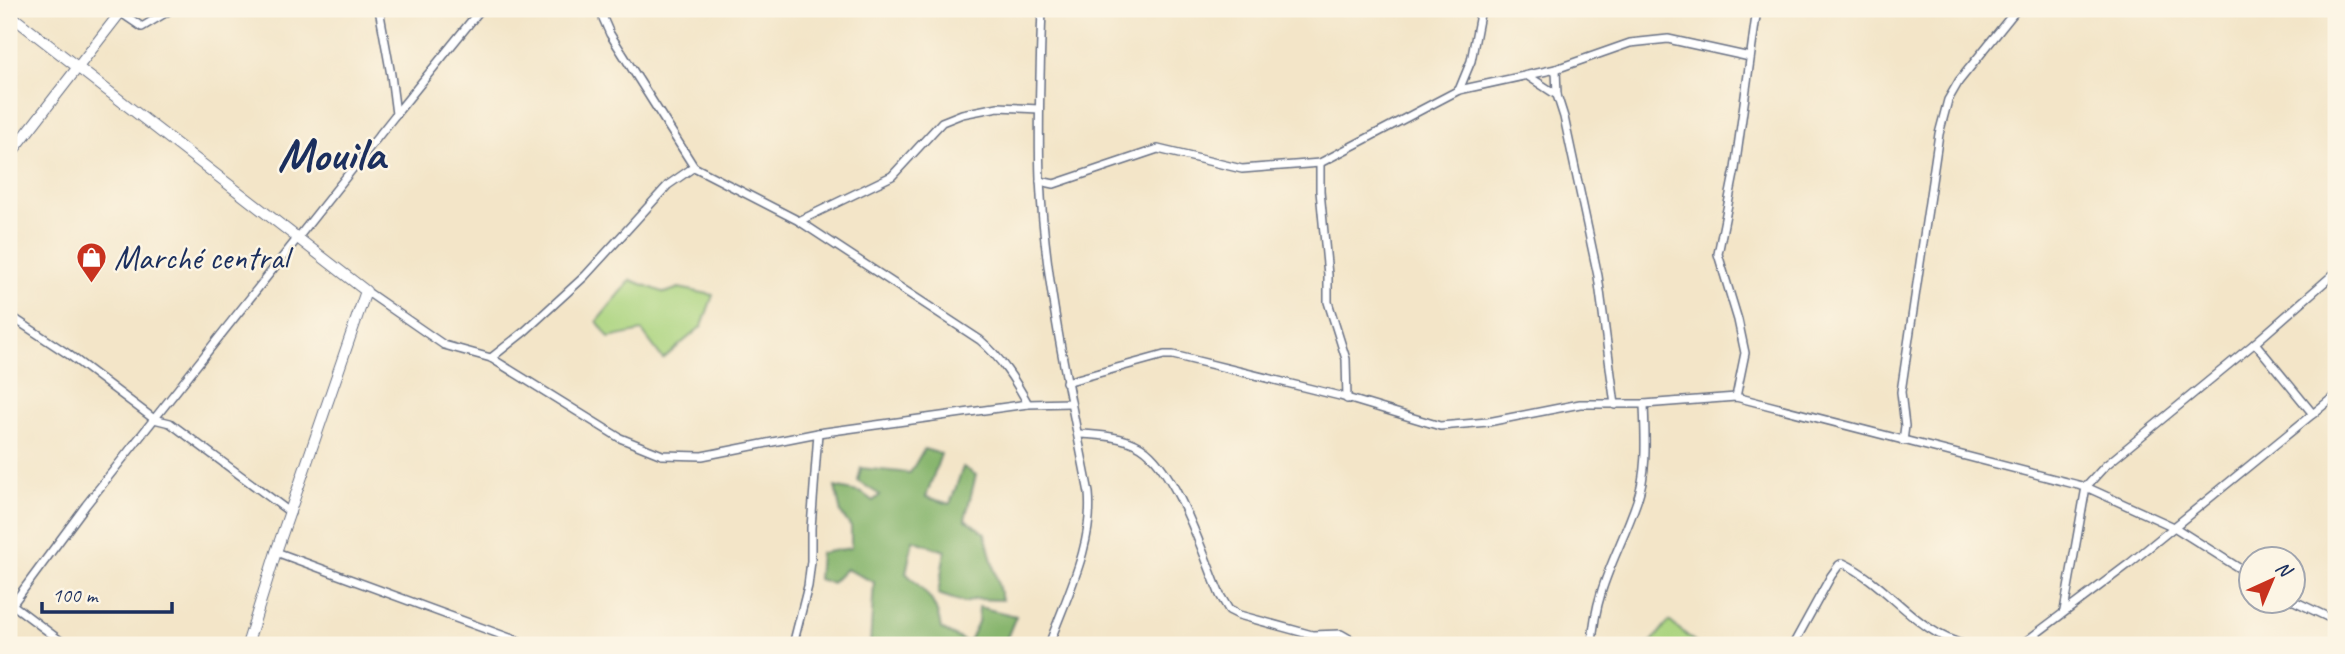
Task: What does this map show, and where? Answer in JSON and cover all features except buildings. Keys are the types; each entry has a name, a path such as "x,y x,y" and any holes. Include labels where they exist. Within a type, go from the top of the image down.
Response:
{"street":[{"path":"9,156 121,10 142,27 172,9"},
{"path":"379,9 396,114"},
{"path":"66,645 10,605 297,238 481,9"},
{"path":"598,9 610,34 695,167 799,221 980,340 1015,379 1028,404"},
{"path":"1042,9 1040,181 1066,382 1091,511 1087,539 1049,645"},
{"path":"1459,90 1471,61 1481,9"},
{"path":"1736,397 1745,353 1718,254 1735,169 1757,9"},
{"path":"1903,440 1905,426 1901,392 1939,134 1948,100 1959,81 2017,9"},
{"path":"9,14 366,292 444,345 491,358 620,438 662,455 702,456 818,433 1028,404 1072,403"},
{"path":"1040,181 1054,184 1158,149 1242,169 1320,163 1459,90 1528,76 1630,43 1668,39 1750,57"},
{"path":"1556,68 1557,95 1598,276 1615,405"},
{"path":"1528,76 1557,95"},
{"path":"799,221 892,176 942,122 962,114 998,107 1039,109"},
{"path":"1320,163 1328,302 1346,359 1347,399"},
{"path":"491,358 585,276 668,185 695,167"},
{"path":"2064,611 2087,487 2105,466 2255,343 2336,272"},
{"path":"247,645 276,552 366,292"},
{"path":"9,315 68,354 154,419 170,423 291,513"},
{"path":"2255,343 2314,414"},
{"path":"1066,382 1164,355 1173,355 1347,399 1440,426 1488,422 1580,404 1644,404 1736,397 2087,487 2174,527 2236,566"},
{"path":"2021,645 2130,563 2336,395"},
{"path":"1592,645 1592,628 1600,593 1637,501 1644,475 1644,404"},
{"path":"793,645 808,586 818,433"},
{"path":"1077,433 1133,443 1152,456 1178,494 1220,595 1229,610 1312,635 1341,634 1360,645"},
{"path":"276,552 529,645"},
{"path":"1793,645 1831,576 1843,563 1857,569 1908,612 1949,641 1967,645"},
{"path":"2306,607 2336,621"}],"green space":[{"path":"631,280 665,293 679,288 713,295 702,326 663,359 642,331 609,338 597,321"},
{"path":"924,449 941,454 926,497 950,504 963,467 976,475 965,519 985,533 1002,600 975,599 965,603 938,594 945,551 913,540 906,573 933,604 941,629 968,643 978,622 979,607 1016,616 1004,645 870,645 874,582 846,569 832,583 818,579 820,553 851,548 851,527 841,513 835,487 862,493 873,501 880,495 858,481 861,468 910,473"},
{"path":"1669,621 1699,645 1649,645"}],"place":[{"name":"Marché central","path":"91,285"}],"district":[{"name":"Mouila","path":"331,154"}]}
